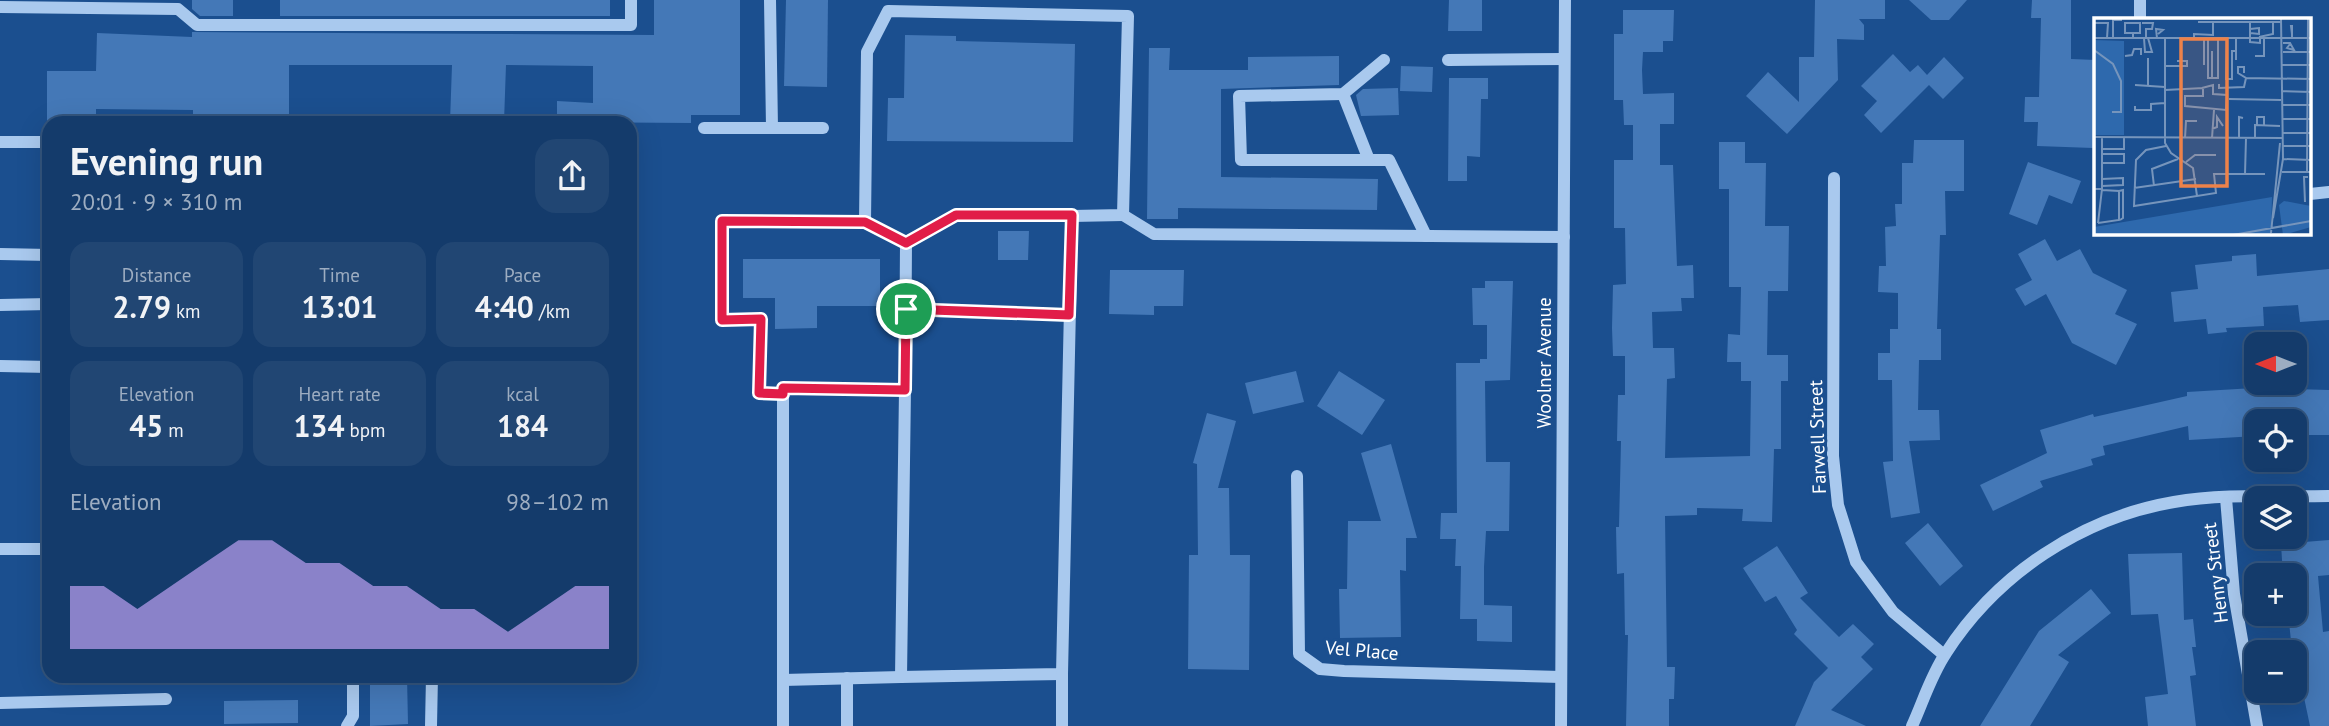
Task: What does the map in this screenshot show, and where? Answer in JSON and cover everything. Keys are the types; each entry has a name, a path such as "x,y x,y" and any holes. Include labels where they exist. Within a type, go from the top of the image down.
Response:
{"street":[{"path":"0,7 178,9 197,26 631,26 631,0"},
{"path":"770,0 772,128"},
{"path":"1087,0 1087,15"},
{"name":"Woolner Avenue","path":"1561,726 1564,0"},
{"path":"2140,0 2140,18"},
{"path":"865,222 867,52 888,11 1002,6 1087,15 1128,16 1123,215"},
{"path":"1448,60 1564,59"},
{"path":"1384,60 1343,94 1239,96 1241,160 1389,160 1426,236"},
{"path":"1343,94 1369,160"},
{"path":"704,128 823,128"},
{"path":"0,142 42,142"},
{"name":"Farwell Street","path":"1834,178 1833,456 1838,505 1856,562 1893,611 1944,656"},
{"path":"906,243 956,215 1123,215 1154,234 1564,237"},
{"path":"1062,726 1072,215"},
{"path":"783,394 759,393 761,319 722,320 722,221 865,222 906,243"},
{"path":"901,677 906,243"},
{"path":"0,254 42,255"},
{"path":"0,304 42,304"},
{"path":"906,309 1069,315"},
{"path":"0,366 42,367"},
{"path":"783,726 783,388 905,390"},
{"name":"Vel Place","path":"1297,476 1299,654 1320,669 1561,677"},
{"path":"1912,726 1944,656 1978,608 2049,548 2112,517 2175,501 2329,496"},
{"name":"Henry Street","path":"2226,498 2234,594 2257,726"},
{"path":"0,549 42,549"},
{"path":"783,680 1062,674"},
{"path":"847,678 847,726"},
{"path":"347,726 353,716 353,683"},
{"path":"431,726 432,683"},
{"path":"0,703 166,699"}],"building":[{"path":"192,0 233,0 233,16 200,16 192,9"},
{"path":"280,0 610,0 610,16 280,16"},
{"path":"654,0 740,0 740,115 691,115 691,123 637,123 637,116 557,116 557,101 593,103 593,66 506,65 504,116 450,116 452,65 289,65 289,116 193,116 193,110 96,109 96,116 47,116 47,71 96,71 97,33 192,37 192,32 654,35"},
{"path":"786,0 828,0 827,87 784,86"},
{"path":"1449,0 1482,0 1482,31 1448,31"},
{"path":"1815,0 1885,0 1885,19 1859,19 1864,25 1864,40 1837,39 1838,80 1787,134 1746,96 1768,72 1799,102 1799,57 1814,57"},
{"path":"1909,0 1967,0 1949,20 1931,20"},
{"path":"2032,0 2071,0 2071,59 2094,60 2093,148 2037,146 2038,122 2024,122 2025,97 2039,97 2041,18 2031,18"},
{"path":"1623,10 1674,10 1673,41 1663,41 1663,52 1643,52 1642,70 1643,94 1674,93 1674,124 1660,124 1660,165 1673,165 1677,266 1693,265 1694,298 1681,298 1682,311 1652,312 1653,348 1674,348 1675,378 1667,379 1665,458 1750,456 1751,381 1741,381 1741,362 1727,362 1728,334 1740,335 1741,287 1729,287 1729,189 1719,189 1719,142 1745,142 1745,163 1766,163 1765,226 1789,226 1788,291 1768,291 1767,355 1788,355 1788,381 1781,381 1781,449 1774,449 1772,522 1742,521 1743,509 1697,508 1697,515 1665,516 1667,667 1675,667 1674,699 1669,699 1669,726 1626,726 1628,635 1625,635 1624,573 1617,574 1616,527 1619,527 1621,441 1617,441 1618,395 1625,395 1625,356 1613,356 1612,328 1613,285 1626,284 1625,228 1614,228 1614,160 1633,160 1633,125 1624,125 1623,100 1614,100 1614,34 1623,34"},
{"path":"905,35 956,36 956,41 1075,44 1073,142 887,141 888,98 904,98"},
{"path":"1149,48 1170,48 1169,70 1248,70 1248,57 1339,56 1339,85 1221,89 1221,177 1378,179 1377,210 1178,208 1178,219 1147,219"},
{"path":"1893,54 1910,72 1918,65 1927,75 1944,57 1964,78 1943,99 1929,85 1881,133 1864,115 1877,101 1861,86"},
{"path":"1401,66 1433,67 1432,92 1400,91"},
{"path":"1449,78 1488,78 1488,99 1481,99 1480,157 1467,156 1467,181 1448,181"},
{"path":"1398,88 1399,115 1361,116 1356,95 1363,89"},
{"path":"1914,140 1964,140 1964,191 1945,191 1946,235 1940,235 1937,329 1941,329 1941,360 1919,360 1918,410 1939,410 1940,440 1909,441 1920,513 1891,518 1883,462 1893,461 1892,380 1878,380 1878,353 1890,353 1890,329 1898,329 1898,293 1878,292 1879,266 1886,266 1885,227 1896,226 1895,204 1902,204 1902,163 1913,163"},
{"path":"2028,162 2081,181 2072,204 2049,195 2037,225 2009,214"},
{"path":"998,231 1029,231 1028,260 998,260"},
{"path":"2045,239 2057,261 2080,249 2093,273 2127,290 2115,314 2137,324 2116,365 2072,343 2046,294 2025,306 2015,289 2032,280 2018,254"},
{"path":"2256,254 2257,276 2329,269 2329,320 2300,322 2298,305 2263,307 2264,326 2226,328 2227,332 2208,334 2206,319 2174,322 2171,292 2198,289 2195,265 2232,261 2232,256"},
{"path":"743,259 880,259 880,306 817,306 817,328 775,329 775,298 743,298"},
{"path":"1110,270 1184,270 1183,306 1154,306 1154,315 1109,314"},
{"path":"1485,281 1513,281 1510,380 1485,381 1486,462 1510,462 1509,531 1486,531 1484,567 1484,605 1512,606 1512,642 1477,641 1477,619 1460,619 1461,566 1455,566 1456,539 1440,539 1441,513 1457,513 1456,363 1480,363 1480,359 1487,359 1487,325 1473,325 1472,288 1485,288"},
{"path":"1296,371 1304,402 1253,414 1245,383"},
{"path":"1339,371 1385,400 1362,435 1317,406"},
{"path":"2244,389 2244,396 2306,396 2307,389 2329,390 2329,435 2307,435 2307,409 2244,409 2244,437 2189,440 2188,426 2103,446 2105,455 2091,459 2093,465 2040,481 2043,487 1993,511 1980,485 2047,453 2040,430 2093,414 2094,417 2187,396 2187,392"},
{"path":"1207,413 1236,421 1218,488 1229,488 1230,555 1250,555 1249,670 1188,669 1189,555 1198,555 1197,464 1193,463"},
{"path":"1391,444 1417,538 1406,538 1406,571 1400,570 1401,637 1340,638 1339,589 1347,589 1348,521 1381,521 1361,453"},
{"path":"1928,523 1963,566 1940,586 1905,543"},
{"path":"2329,540 2329,575 2318,576 2323,632 2329,631 2329,726 2310,726 2305,703 2307,640 2291,640 2289,626 2307,626 2307,563 2282,563 2281,549 2307,549 2307,542"},
{"path":"1777,546 1808,593 1800,598 1839,637 1853,624 1874,644 1861,657 1873,669 1831,710 1866,726 1795,726 1814,682 1828,668 1794,634 1797,630 1776,596 1765,602 1743,568"},
{"path":"2182,553 2184,620 2193,619 2196,647 2192,647 2196,675 2190,676 2196,726 2148,726 2145,697 2168,694 2158,614 2131,615 2128,554"},
{"path":"2091,589 2111,613 2058,655 2069,662 2030,726 1980,726 2039,631"},
{"path":"370,683 407,683 408,724 370,726"},
{"path":"298,700 298,723 224,724 224,701"}],"route":[{"path":"956,215 1072,215 1069,315 906,309 905,390 783,388 783,394 759,393 761,319 722,320 722,221 865,222 906,243 956,215"}]}
